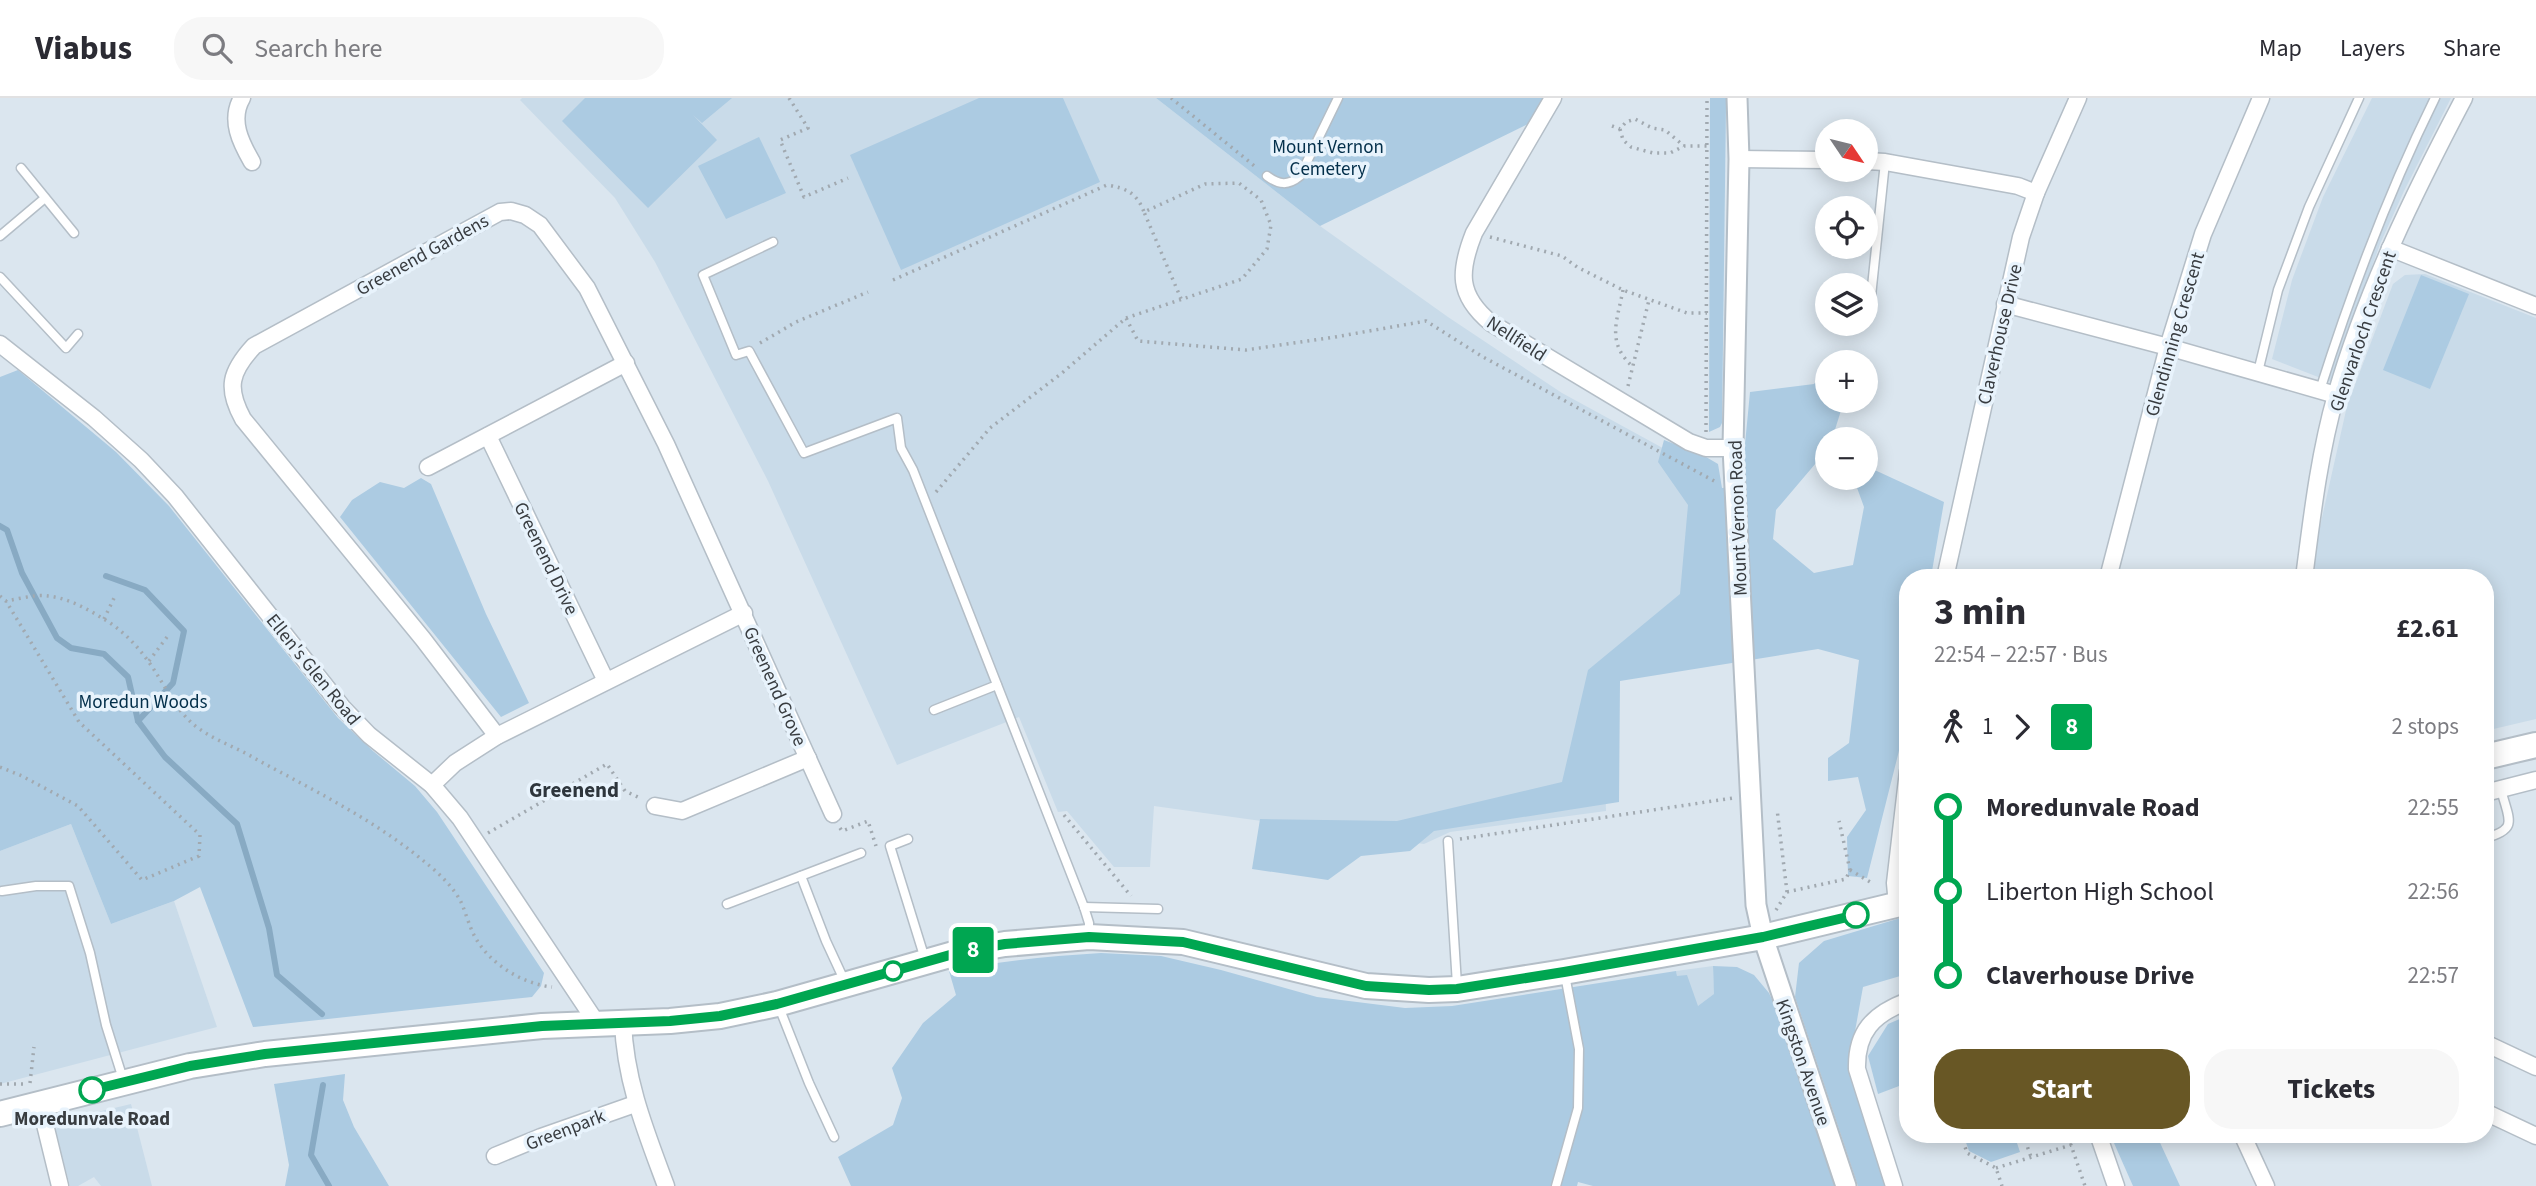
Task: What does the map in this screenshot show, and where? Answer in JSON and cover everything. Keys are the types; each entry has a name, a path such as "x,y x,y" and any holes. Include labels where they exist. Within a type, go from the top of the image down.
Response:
{"main road":[{"path":"2494,755 2536,745"},
{"path":"0,1114 190,1066 265,1054 596,1022 670,1021 720,1016 777,1004 926,961 1005,944 1089,937 1183,942 1366,986 1457,989 1763,937 1899,904"}],"street":[{"name":"Nellfield","path":"1553,98 1474,233 1466,252 1463,286 1468,299 1478,312 1534,351 1689,442 1706,448 1733,448"},
{"name":"Mount Vernon Road","path":"1737,98 1739,159 1734,483 1756,905 1763,937"},
{"name":"Claverhouse Drive","path":"1947,569 2021,237 2036,193 2078,98"},
{"name":"Glendinning Crescent","path":"2110,569 2168,346 2203,234 2261,98"},
{"name":"Glenvarloch Crescent","path":"2305,569 2328,393 2390,248 2428,166 2464,98"},
{"path":"237,100 236,128 252,162"},
{"path":"1739,159 1815,160"},
{"path":"1878,162 2018,186 2036,193"},
{"name":"Greenend Gardens","path":"497,736 423,639 243,419 232,392 232,379 240,360 254,346 500,212 511,211 526,215 540,225 587,288 626,363 744,613"},
{"path":"2390,248 2536,306"},
{"path":"2005,303 2168,346 2328,393"},
{"name":"Ellen's Glen Road","path":"0,344 94,418 141,460 176,496 342,707 369,735 432,785 460,818 596,1022"},
{"path":"428,467 626,363"},
{"name":"Greenend Drive","path":"488,436 606,681"},
{"path":"432,785 455,763 497,736 744,613"},
{"name":"Greenend Grove","path":"744,613 833,814"},
{"name":"Greenend Grove","path":"655,806 682,811 808,758"},
{"path":"2494,791 2536,780"},
{"path":"1899,849 1895,883 1899,894"},
{"name":"Kingston Avenue","path":"1763,937 1846,1186"},
{"path":"1894,1186 1857,1069 1856,1049 1866,1028 1881,1013 1899,1005"},
{"path":"623,1022 627,1066 635,1104 666,1186"},
{"path":"2494,1047 2536,1068"},
{"path":"40,1104 60,1186"},
{"name":"Greenpark","path":"495,1156 635,1104"},
{"path":"2494,1116 2536,1136"},
{"path":"2101,1143 2116,1186"},
{"path":"2246,1143 2266,1186"}],"lane":[{"path":"1266,176 1277,183 1290,183 1300,176 1338,98"},
{"path":"2258,372 2278,290 2309,206 2359,98"},
{"path":"2328,393 2371,239 2435,98"},
{"path":"1873,273 1885,162"},
{"path":"21,168 74,233"},
{"path":"0,236 45,198"},
{"path":"772,242 703,275 736,355 749,351 804,453 897,418 901,448 913,470 1084,907 1089,923 1089,937"},
{"path":"0,277 66,348 78,334"},
{"path":"934,710 997,685"},
{"path":"2494,793 2509,823 2503,833 2494,836"},
{"path":"908,839 890,846 926,961"},
{"path":"1448,841 1457,989"},
{"path":"727,904 862,853"},
{"path":"802,876 847,985"},
{"path":"2,891 36,886 69,886 90,953 106,1025 124,1082"},
{"path":"1084,907 1158,909"},
{"path":"1556,1186 1578,1108 1579,1049 1564,972"},
{"path":"777,1004 834,1137"}],"path":[{"path":"789,98 808,128 780,140 804,197 848,178"},
{"path":"1171,98 1266,176"},
{"path":"1706,448 1707,98"},
{"path":"1620,129 1626,122 1635,119 1653,128 1665,130 1684,146"},
{"path":"1612,126 1620,129"},
{"path":"1620,129 1623,140 1631,147 1653,153 1670,153 1684,146 1707,146"},
{"path":"926,504 990,428 1062,373 1126,318 1242,279 1267,249 1271,225 1261,200 1239,183 1205,184 1144,212"},
{"path":"893,280 1107,185 1125,188 1139,199 1182,301"},
{"path":"1474,233 1562,256 1577,267 1623,290 1687,313 1707,313"},
{"path":"1623,290 1615,332 1621,356 1633,367"},
{"path":"749,351 796,322 868,292"},
{"path":"1624,405 1650,300"},
{"path":"1126,318 1138,341 1246,350 1426,321 1483,357 1708,479 1734,483"},
{"path":"0,596 6,601 79,722 200,835 199,856 142,880 78,806 0,767"},
{"path":"6,601 47,596 72,603 104,619 130,638 149,661 180,712 198,729 343,805 426,863 454,891 477,941 498,965 541,986 576,989"},
{"path":"104,619 115,596"},
{"path":"149,661 167,637"},
{"path":"460,818 473,820 483,836 607,764 625,791 655,806"},
{"path":"1448,841 1749,795"},
{"path":"1763,937 1787,892 1777,809"},
{"path":"1049,817 1063,814 1141,908"},
{"path":"868,821 873,836"},
{"path":"1787,892 1846,879 1850,870 1839,821"},
{"path":"1850,870 1871,883"},
{"path":"0,1084 30,1084 34,1047"},
{"path":"1964,1143 1967,1153 1996,1168 2002,1186"},
{"path":"2026,1143 2031,1157"},
{"path":"1996,1168 2071,1145 2085,1186"}],"shaded area":[{"path":"1156,98 1320,226 1448,317 1562,393 1703,470 1701,665 1602,679 1606,811 1450,832 1424,844 1154,806 1150,867 1114,867 1067,811 1058,812 1019,717 897,765 768,481 655,262 615,198 520,100"},
{"path":"2372,98 2451,98 2380,244 2331,382 2272,359 2292,280 2323,197"},
{"path":"2425,274 2536,318 2536,719 2494,729 2494,569 2315,569 2317,540 2347,406 2393,284 2405,275"},
{"path":"71,824 111,924 174,901 217,1027 0,1084 0,851"},
{"path":"1713,966 1715,1009 1682,1014 1676,971"},
{"path":"131,1104 152,1186 101,1186 94,1177 78,1186 70,1186 55,1130 68,1119"}],"green space":[{"path":"585,98 732,98 702,123 693,115 717,140 648,208 562,121"},
{"path":"979,98 1063,98 1100,182 901,270 850,155"},
{"name":"Mount Vernon Cemetery","path":"1156,98 1543,98 1530,123 1320,226"},
{"path":"1710,98 1726,98 1726,106 1722,423 1720,427 1709,432"},
{"path":"759,137 786,193 726,219 698,166"},
{"path":"2421,275 2469,294 2430,389 2383,370"},
{"name":"Moredun Woods","path":"18,370 116,452 169,506 338,718 415,786 437,812 544,973 541,986 532,997 253,1027 200,887 174,901 111,924 71,824 0,851 0,377"},
{"path":"1815,383 1815,413 1840,413 1836,427 1815,427 1815,464 1776,510 1773,539 1814,573 1853,565 1864,507 1858,490 1878,490 1878,472 1944,502 1932,569 1899,569 1899,751 1867,878 1848,876 1847,837 1866,810 1858,777 1828,781 1828,758 1849,743 1859,660 1818,649 1620,681 1619,802 1434,831 1410,851 1361,856 1328,880 1252,869 1260,819 1397,821 1562,782 1588,670 1680,594 1688,505 1658,462 1664,440 1701,454 1718,464 1722,488 1741,486 1750,392"},
{"path":"421,478 431,484 486,614 529,703 501,717 340,517 352,500 380,482 404,488"},
{"path":"1899,918 1899,976 1863,987 1850,1059 1889,1186 1858,1186 1795,997 1799,963 1824,941"},
{"path":"1101,953 1161,956 1317,997 1405,1008 1452,1006 1676,971 1677,976 1687,975 1698,1006 1714,994 1713,966 1737,967 1754,975 1769,993 1781,1018 1837,1186 1593,1186 1578,1182 1577,1186 851,1186 838,1157 893,1125 902,1098 892,1068 923,1023 956,995 949,971 1025,959"},
{"path":"1899,1019 1899,1086 1878,1094 1868,1056 1888,1024"},
{"path":"345,1074 343,1100 354,1127 389,1186 285,1186 289,1165 274,1084"},
{"path":"1966,1143 2017,1143 2020,1152 1991,1162 1969,1151"},
{"path":"2114,1143 2160,1143 2180,1186 2133,1186"}],"waterway":[{"path":"0,526 7,530 22,573 57,638 71,648 104,654 128,677 138,721 165,757 237,824 269,928 277,975 322,1014"},
{"path":"106,576 145,590 184,631 173,683 138,721"},
{"path":"323,1085 311,1155 329,1186"}],"bus line":[{"name":"8","path":"92,1090 190,1066 265,1054 542,1026 670,1021 720,1016 777,1004 964,951 1005,944 1089,937 1183,942 1366,986 1429,990 1457,989 1564,972 1763,937 1856,915"}],"place":[{"name":"Moredunvale Road","path":"92,1090"}],"district":[{"name":"Greenend","path":"574,790"}]}
